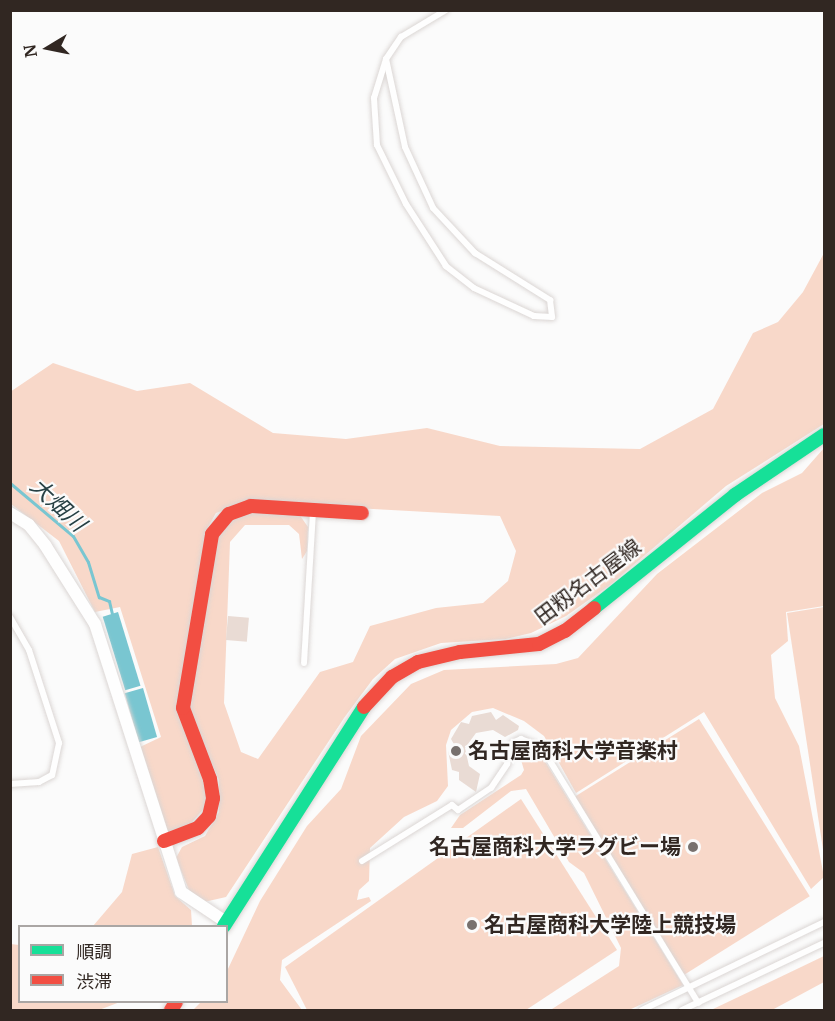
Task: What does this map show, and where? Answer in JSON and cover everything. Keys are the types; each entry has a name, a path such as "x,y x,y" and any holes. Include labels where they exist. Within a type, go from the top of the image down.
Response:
{"main road":[{"name":"田籾名古屋線","path":"225,924 364,707 392,677 418,662 460,652 539,644 565,631 735,495 825,435"},
{"path":"164,841 198,828 209,816 213,798 183,708 212,534 218,523 240,508 362,513"}],"street":[{"path":"10,513 29,525 45,545 94,624 181,892 225,924"}],"lane":[{"path":"386,59 405,147 433,208 475,253 550,300 552,317 534,316 474,288 446,266 430,246 385,166 374,132 374,98 386,59 401,37 446,10"},
{"path":"304,663 313,510"},
{"path":"10,617 38,672 58,743 52,776 39,782 10,784"},
{"path":"362,861 452,805 458,810 491,788 507,764 513,743 521,739 542,748 698,1003"},
{"path":"642,1011 825,922"},
{"path":"682,1011 825,943"}],"shaded area":[{"path":"824,253 824,424 726,486 610,585 566,616 531,633 506,639 441,643 395,659 373,679 344,718 226,897 204,902 189,890 176,858 182,847 205,836 219,812 219,780 192,718 189,689 213,540 227,519 247,509 299,514 308,527 307,551 302,559 299,534 289,525 245,525 230,542 224,703 241,752 258,759 320,672 353,662 370,626 436,608 483,603 508,581 516,551 500,516 246,502 216,513 208,527 179,706 205,785 207,805 186,829 165,832 140,747 161,737 120,607 95,612 59,541 11,504 10,392 53,363 137,391 190,383 273,433 346,439 427,428 500,446 640,449 713,409 753,333 778,322 803,292"},
{"path":"824,448 824,606 786,612 788,641 771,655 775,698 799,746 824,877 811,889 704,712 576,793 544,736 524,721 493,708 472,712 451,730 446,745 448,786 437,801 404,817 370,848 369,881 359,890 357,900 369,897 371,901 282,960 280,980 302,1010 193,1010 200,1003 228,1003 228,969 260,901 307,826 341,789 361,736 411,684 444,670 556,664 578,658 657,574 762,493 802,473"},
{"path":"824,607 824,856 787,613"},
{"name":"名古屋商科大学ラグビー場","path":"699,719 810,896 684,975 573,797"},
{"path":"524,747 546,763 683,985 629,1010 538,1010 552,1009 619,966 621,948 584,873 569,862 526,789 511,791 463,828 451,828 460,815 521,775 524,770 518,750"},
{"name":"名古屋商科大学陸上競技場","path":"521,799 617,950 526,1010 307,1010 285,967"},
{"path":"158,847 175,896 191,910 192,925 94,925 122,892 132,854"},
{"path":"11,944 18,945 18,1003 117,1003 99,1010 11,1010"},
{"path":"824,956 824,982 772,1010 711,1010"}],"water":[{"path":"118,612 141,686 125,690 103,617"},
{"path":"143,688 157,737 139,742 125,693"}],"building":[{"path":"228,616 249,618 247,642 226,640"},
{"name":"名古屋商科大学音楽村","path":"491,712 496,720 503,715 519,726 518,730 505,737 493,730 476,733 465,748 469,766 480,774 476,792 459,780 459,772 452,770 448,751 455,746 451,739 461,722 469,724 472,716"}],"waterway":[{"name":"大畑川","path":"10,483 73,536 88,562 99,597 109,601 112,614"}],"traffic: fast":[{"path":"594,608 735,495 824,435"},
{"path":"225,925 364,707"}],"traffic: jam":[{"path":"164,841 198,828 209,816 213,798 210,779 183,708 212,534 229,514 251,506 362,513"},
{"path":"364,707 392,677 418,662 460,652 539,644 565,631 594,608"},
{"path":"171,1010 175,1003"}],"place":[{"name":"名古屋商科大学音楽村","path":"456,751"},
{"name":"名古屋商科大学ラグビー場","path":"693,847"},
{"name":"名古屋商科大学陸上競技場","path":"472,925"}]}
